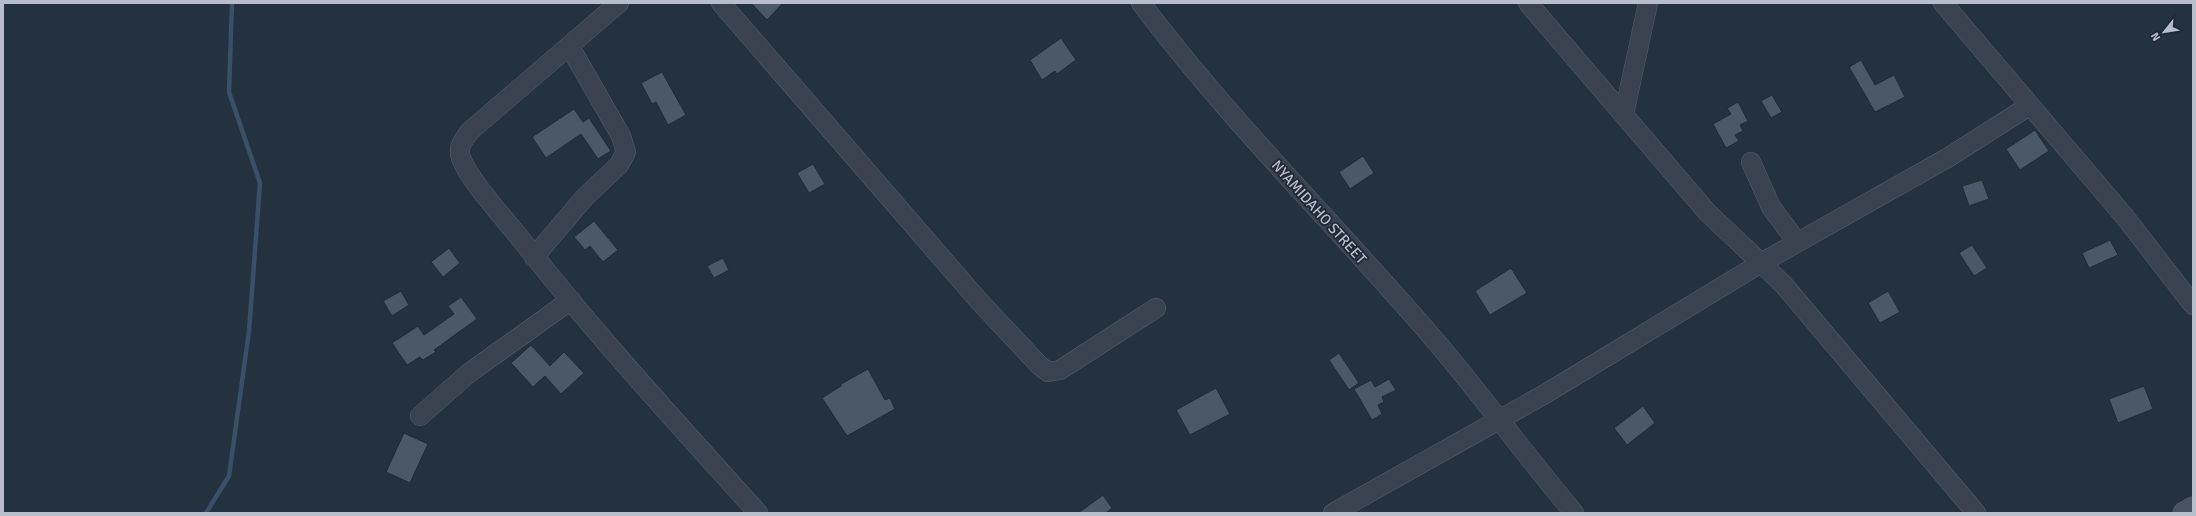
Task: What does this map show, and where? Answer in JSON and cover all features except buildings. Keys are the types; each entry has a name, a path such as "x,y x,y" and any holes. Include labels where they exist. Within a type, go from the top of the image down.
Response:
{"street":[{"path":"619,3 570,47 470,131 461,144 459,151 464,164 474,179 534,257 758,513"},
{"path":"721,3 979,301 1039,365 1048,372 1060,370 1156,308"},
{"name":"NYAMIDAHO STREET","path":"1141,3 1183,58 1226,108 1440,346 1574,513"},
{"path":"1528,3 1707,212 1783,284 1976,513"},
{"path":"1624,114 1648,3"},
{"path":"1943,3 2029,106 2125,217 2193,305"},
{"path":"534,257 585,197 619,165 626,152 621,136 570,47"},
{"path":"1333,513 1498,420 1797,242 1949,157 2029,106"},
{"path":"1751,162 1771,207 1797,242"},
{"path":"420,416 470,373 571,300"},
{"path":"2184,513 2193,508"}],"waterway":[{"path":"206,513 229,476 249,331 260,183 229,92 232,3"}]}
